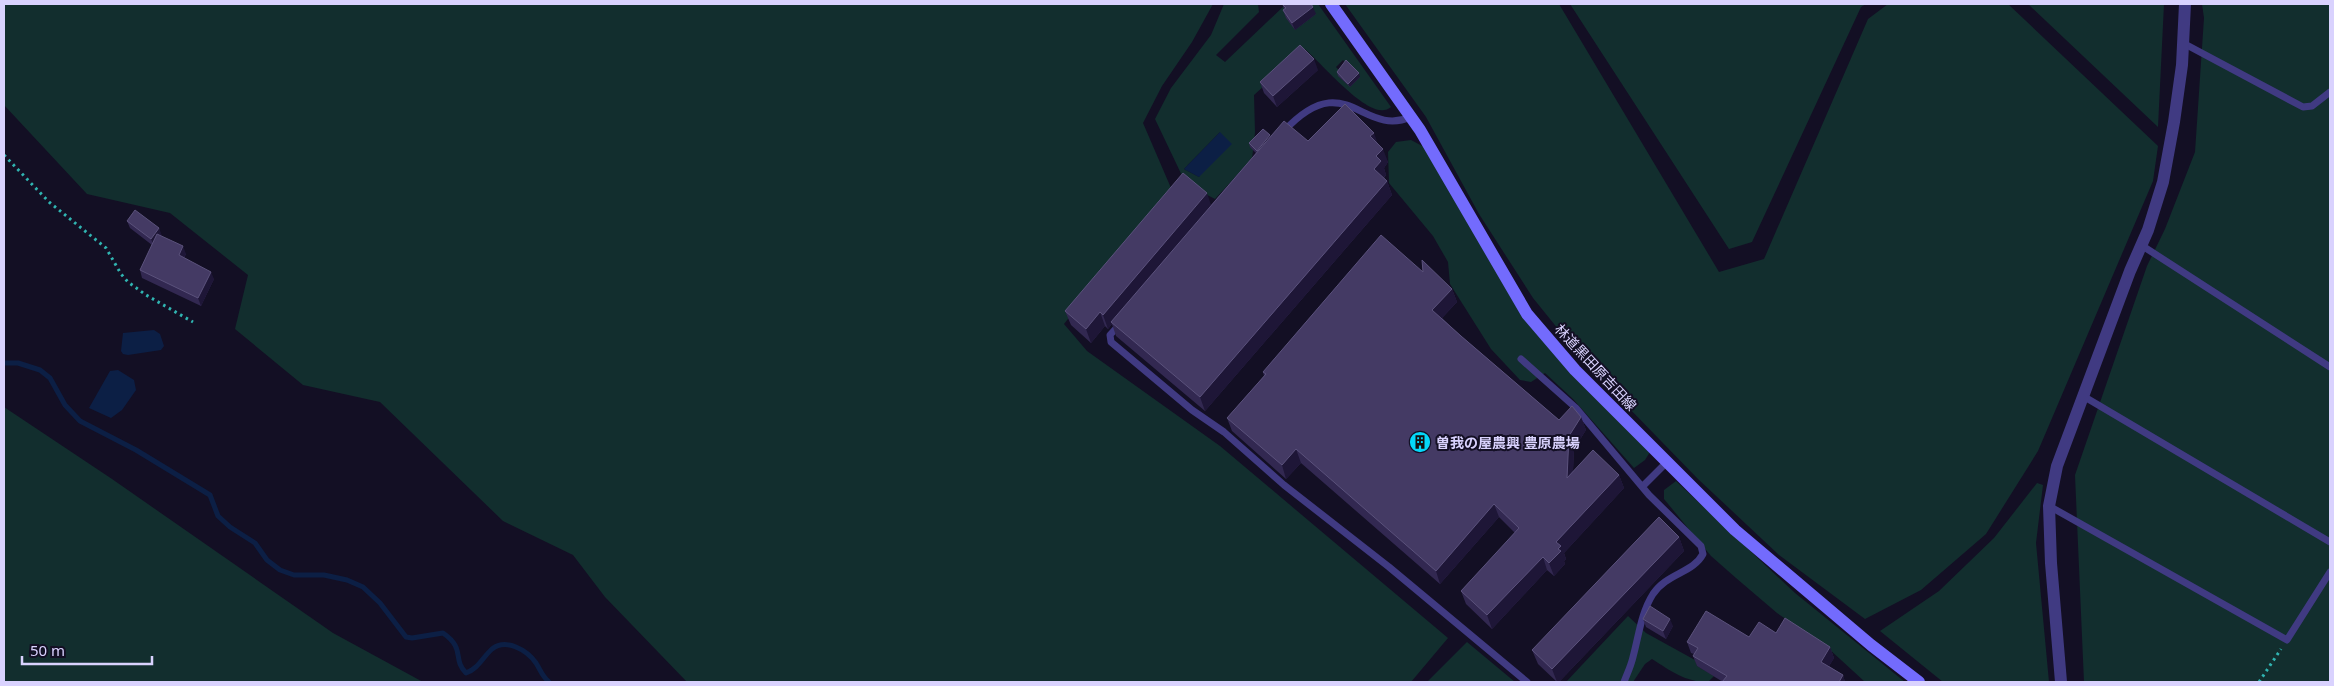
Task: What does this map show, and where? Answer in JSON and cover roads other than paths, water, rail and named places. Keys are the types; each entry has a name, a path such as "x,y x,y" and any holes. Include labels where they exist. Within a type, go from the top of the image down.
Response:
{"street":[{"name":"林道黒田原吉田線","path":"1331,4 1411,117 1528,314 1575,370 1735,530 1871,645 1919,682"},
{"path":"2061,682 2051,563 2049,506 2057,466 2163,182 2174,122 2183,43 2185,4"}],"lane":[{"path":"2183,43 2303,106 2312,106 2330,92"},
{"path":"1280,137 1302,114 1326,102 1343,104 1387,120 1400,122 1411,117"},
{"path":"2141,245 2330,367"},
{"path":"1122,321 1110,336 1111,342 1192,410 1224,432 1284,485 1389,567 1527,682"},
{"path":"1521,360 1576,408 1643,486 1700,546 1703,554 1699,561 1666,580 1653,594 1642,616 1633,659 1624,682"},
{"path":"2083,396 2330,542"},
{"path":"1643,486 1667,462"},
{"path":"2049,506 2286,640 2330,572"}],"water":[{"path":"1220,132 1232,144 1199,177 1184,169"},
{"path":"154,330 160,334 164,346 161,350 128,355 123,354 121,351 123,333"},
{"path":"118,370 134,380 136,390 122,410 111,418 89,408 110,371"}],"waterway":[{"path":"4,363 18,363 40,370 50,378 65,405 80,421 136,450 210,495 218,516 230,527 255,543 267,560 280,570 294,575 324,575 347,580 363,587 380,603 406,637 412,638 443,633 457,649 460,663 466,673 477,666 492,649 498,646 510,645 522,650 532,658 549,682"}],"place":[{"name":"曽我の屋農興 豊原農場","path":"1420,442"}]}
